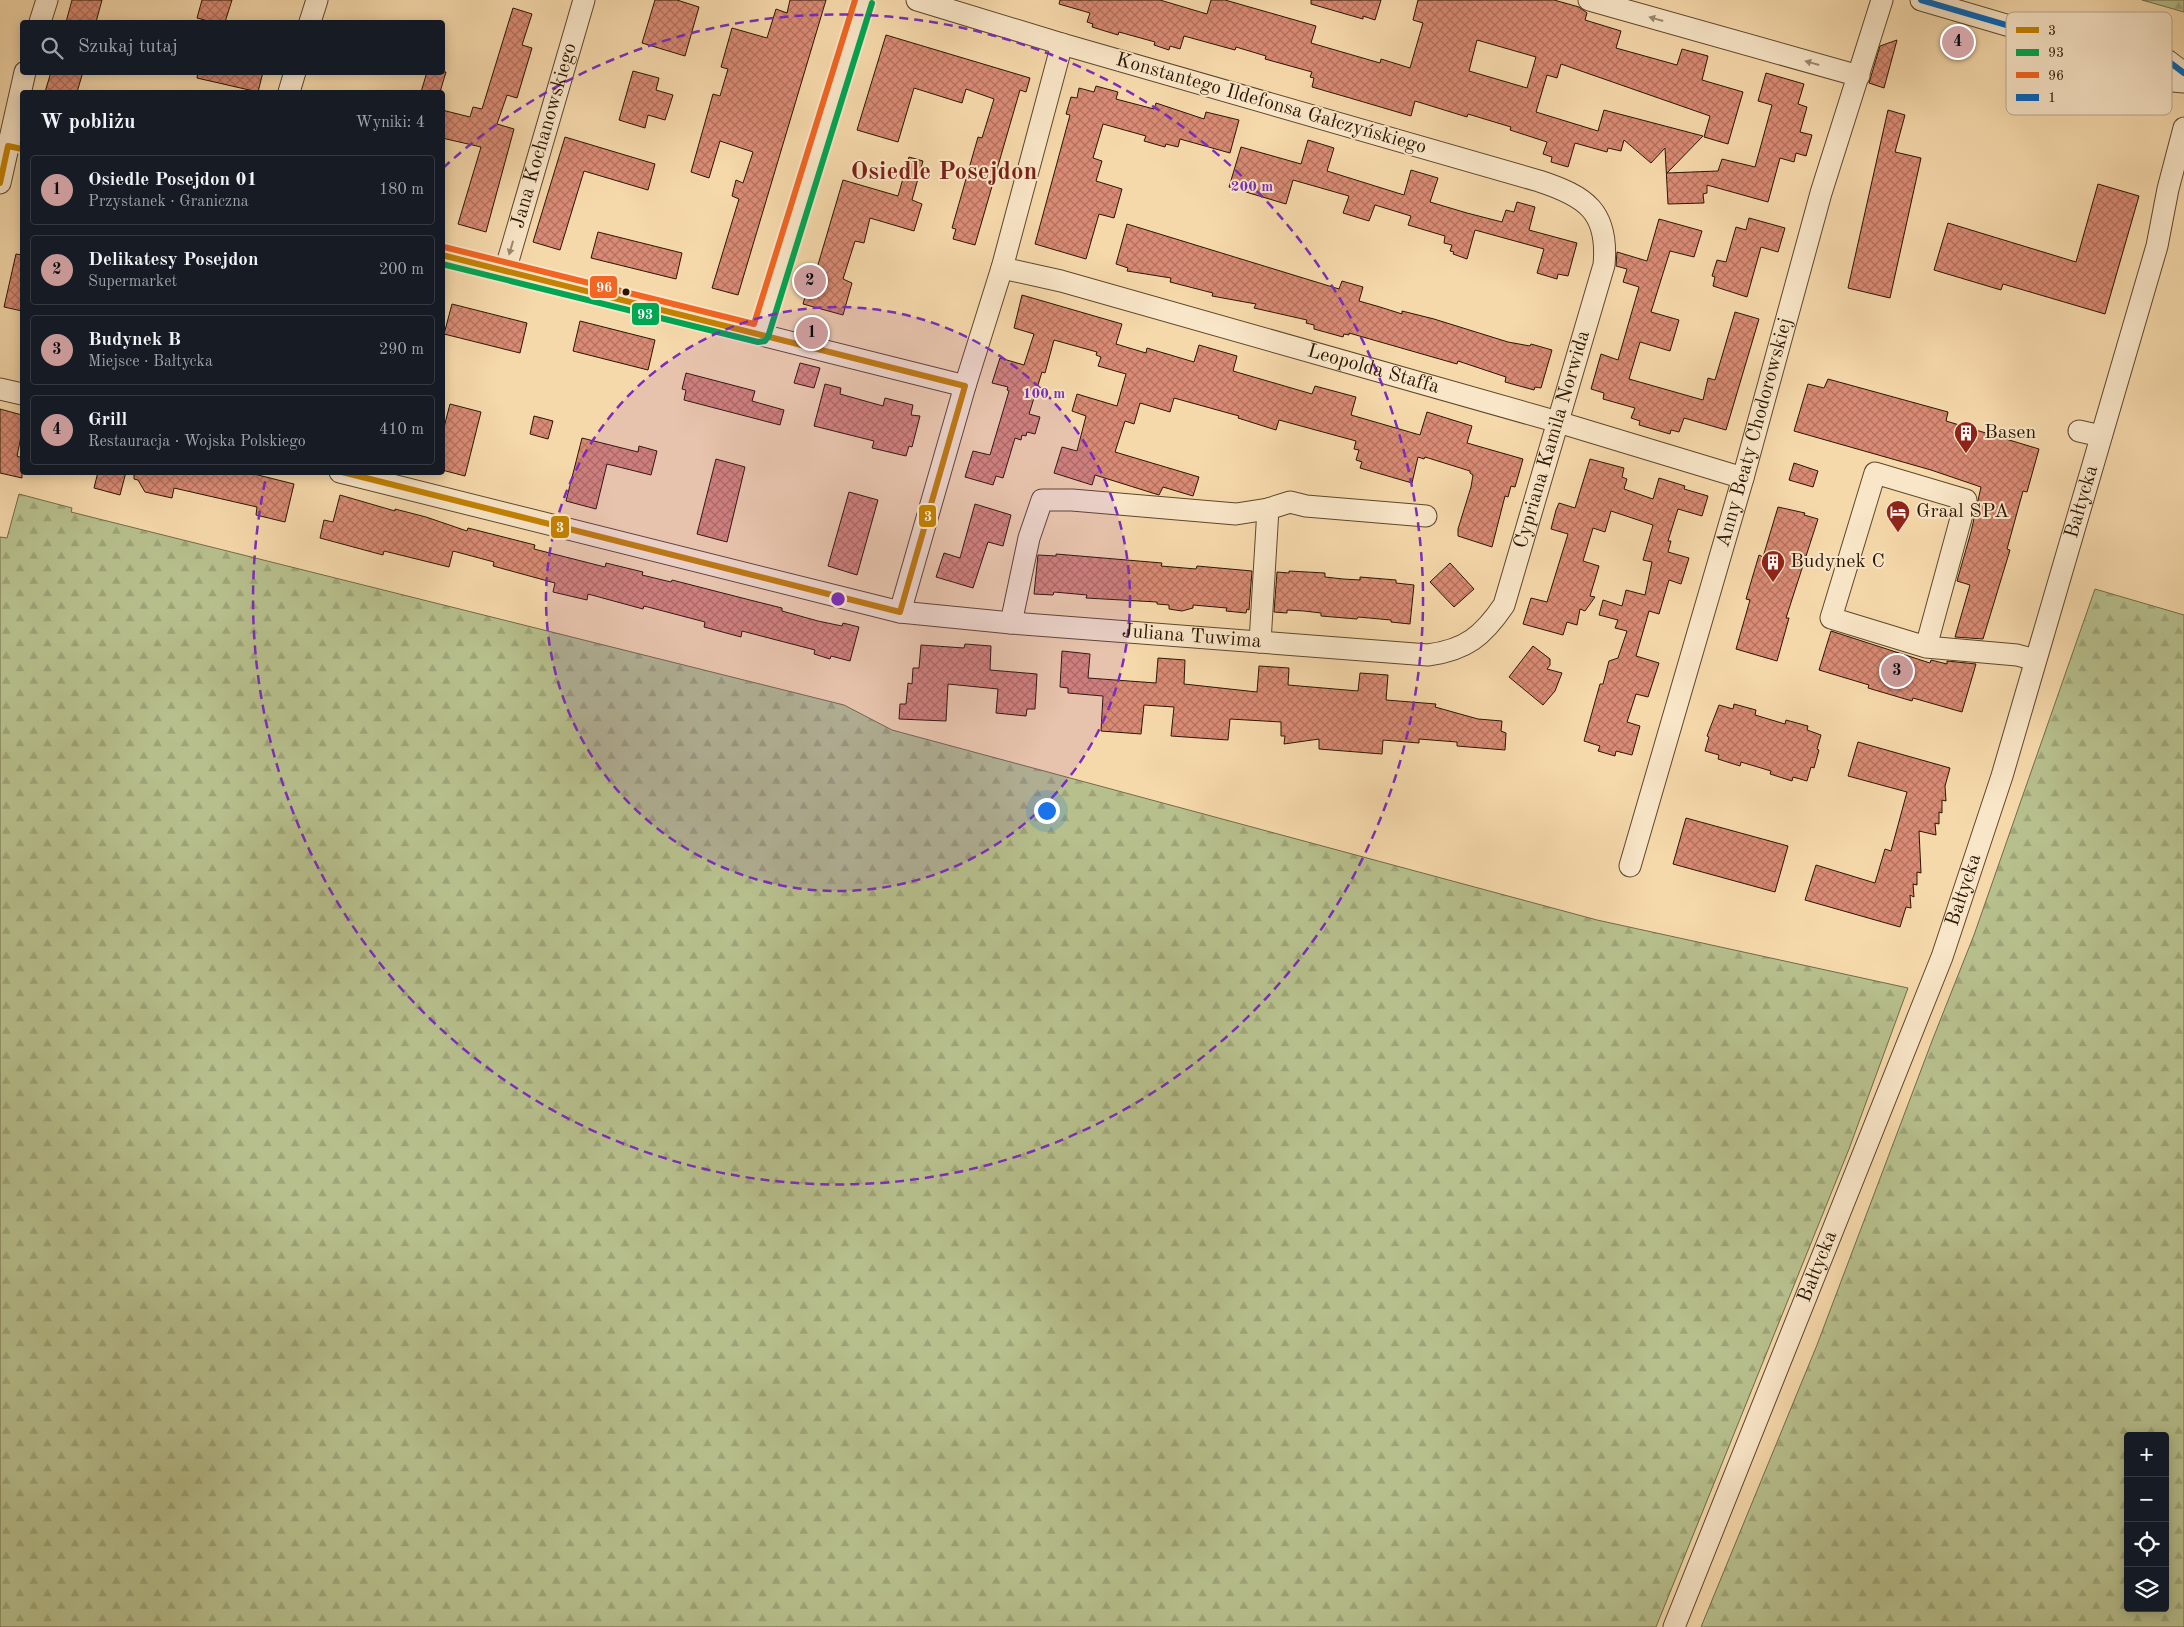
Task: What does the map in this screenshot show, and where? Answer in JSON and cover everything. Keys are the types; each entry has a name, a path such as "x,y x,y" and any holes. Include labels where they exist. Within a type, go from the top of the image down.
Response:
{"street":[{"path":"41,20 46,0"},
{"path":"311,20 317,0"},
{"name":"Jana Kochanowskiego","path":"505,271 584,0"},
{"path":"760,334 864,0"},
{"name":"Konstantego Ildefonsa Gałczyńskiego","path":"916,0 1568,191 1591,207 1600,223 1603,236"},
{"path":"1589,0 1859,76"},
{"name":"Anny Beaty Chodorowskiej","path":"1630,866 1743,478 1821,193 1882,0"},
{"path":"1921,0 2006,25"},
{"path":"900,612 965,386 1002,268 1062,44"},
{"path":"2172,64 2184,73"},
{"path":"23,90 25,75"},
{"path":"290,90 294,75"},
{"path":"0,183 15,147 20,110"},
{"name":"Bałtycka","path":"1674,1627 1942,957 2002,776 2157,246 2168,189 2184,128"},
{"name":"Cypriana Kamila Norwida","path":"1479,636 1504,605 1604,265 1603,236"},
{"path":"445,256 965,386"},
{"name":"Leopolda Staffa","path":"1002,268 1061,281 1558,422 1743,478"},
{"path":"0,389 20,394"},
{"path":"2079,431 2101,436"},
{"path":"1926,647 1966,500 1875,473 1831,618 1926,647 2016,655 2035,660"},
{"name":"Juliana Tuwima","path":"352,475 900,612 1011,623 1428,655 1456,649 1479,636"},
{"path":"1011,623 1029,538 1042,500 1072,500 1236,514 1268,509 1290,502 1316,507 1426,516"},
{"path":"1260,642 1268,509"}],"green space":[{"path":"2142,0 2184,0 2184,12"},
{"path":"19,494 72,508 71,512 844,705 892,730 1597,920 1908,988 1849,1149 1656,1627 0,1627 0,537 7,538"},
{"path":"2095,589 2184,615 2184,1627 1701,1627 1817,1345 1974,935"}],"building":[{"path":"72,0 102,0 97,20 67,20"},
{"path":"202,0 232,0 226,20 197,18"},
{"path":"655,0 677,0 699,7 685,56 642,43"},
{"path":"790,0 826,0 738,295 712,288 739,199 732,196 736,180 743,183 753,152 720,141 709,178 691,172 713,94 720,96 728,69 721,67 732,28 767,38 776,9 787,13"},
{"path":"1060,0 1160,0 1207,14 1211,0 1225,0 1316,26 1311,43 1380,63 1381,59 1410,68 1423,23 1413,20 1418,0 1554,0 1579,7 1587,13 1585,20 1621,31 1616,48 1677,65 1682,49 1708,56 1702,80 1743,92 1728,144 1704,137 1710,116 1561,64 1557,78 1547,75 1536,112 1598,131 1604,110 1703,136 1667,173 1718,171 1722,159 1755,167 1772,105 1758,101 1766,73 1804,84 1798,104 1807,107 1800,132 1812,135 1806,156 1796,153 1794,162 1780,158 1768,202 1707,185 1707,193 1703,194 1704,203 1668,204 1665,148 1651,163 1624,140 1621,151 1608,148 1607,152 1575,143 1568,167 1551,162 1552,157 1543,154 1547,142 1510,130 1511,127 1468,114 1467,117 1415,101 1411,116 1312,87 1314,78 1310,77 1312,72 1265,59 1266,56 1236,47 1235,50 1184,36 1180,49 1170,46 1169,50 1154,45 1155,42 1119,32 1118,35 1092,27 1093,24 1087,22 1090,13 1059,4","holes":["1477,40 1536,57 1527,88 1469,71"]},
{"path":"1311,0 1381,0 1375,20 1363,16 1363,19 1311,4"},
{"path":"513,8 532,14 522,45 532,48 517,98 507,95 497,124 514,129 486,232 458,224 481,147 445,139 445,111 470,117 473,107 482,109"},
{"path":"886,35 1030,78 1026,92 1020,90 975,245 953,239 956,229 952,228 978,137 982,138 994,99 966,89 962,103 914,88 898,142 857,130"},
{"path":"1897,40 1884,88 1869,83 1880,46"},
{"path":"633,71 659,78 656,90 673,95 665,120 648,115 645,128 619,120"},
{"path":"446,72 441,90 422,90 426,75 445,75"},
{"path":"50,75 82,75 78,90 46,90"},
{"path":"198,75 262,75 258,90 249,90 197,78"},
{"path":"1096,86 1118,92 1116,99 1154,109 1156,103 1204,119 1206,112 1239,120 1230,153 1180,139 1178,147 1166,144 1165,147 1144,141 1146,136 1103,124 1093,158 1102,161 1096,181 1122,189 1114,218 1099,214 1086,259 1035,244 1070,115 1066,114 1071,97 1077,98 1079,88 1094,92"},
{"path":"1888,110 1905,115 1895,152 1921,158 1890,298 1848,288"},
{"path":"565,137 655,164 648,190 584,171 560,250 533,242"},
{"path":"1308,140 1334,148 1327,171 1404,195 1411,170 1438,178 1430,202 1502,222 1506,210 1514,212 1517,202 1535,207 1529,230 1577,243 1568,276 1558,274 1557,279 1537,273 1544,249 1475,230 1467,259 1450,251 1452,245 1444,243 1445,236 1408,225 1411,216 1375,205 1369,221 1343,213 1349,196 1293,180 1286,204 1229,187 1241,147 1301,164"},
{"path":"909,157 923,161 912,200 922,204 914,231 870,218 864,243 855,241 843,279 852,283 843,315 803,304 809,284 812,285 843,180 898,196"},
{"path":"2098,184 2139,196 2105,314 2003,284 2001,290 1934,270 1948,223 2076,262"},
{"path":"1749,218 1785,228 1778,252 1761,247 1747,297 1713,286 1715,277 1712,276 1717,260 1726,262 1736,227 1746,230"},
{"path":"1659,219 1702,231 1694,257 1670,251 1651,312 1679,320 1670,351 1640,342 1629,379 1703,400 1708,378 1715,380 1735,312 1759,319 1726,430 1684,418 1679,432 1671,430 1670,434 1639,425 1640,421 1631,418 1635,408 1603,399 1604,393 1591,389 1601,354 1618,360 1639,287 1623,282 1627,269 1616,266 1617,252 1647,261"},
{"path":"1127,224 1339,289 1342,281 1363,287 1359,301 1402,314 1402,311 1508,342 1530,346 1531,344 1552,350 1541,388 1535,387 1534,390 1505,382 1506,377 1458,361 1457,364 1349,333 1349,335 1344,334 1343,337 1314,329 1314,325 1306,323 1307,320 1254,308 1256,304 1212,296 1213,293 1170,282 1171,278 1127,271 1128,268 1116,264"},
{"path":"598,232 682,253 676,279 591,258"},
{"path":"16,254 20,255 20,311 4,307"},
{"path":"1022,295 1122,324 1116,344 1146,353 1147,348 1194,362 1199,345 1237,356 1233,371 1312,394 1315,386 1356,397 1351,415 1420,435 1427,412 1472,426 1467,443 1523,459 1515,487 1511,486 1508,497 1505,496 1492,547 1458,536 1458,529 1471,487 1473,475 1470,471 1425,457 1424,459 1418,457 1412,483 1360,468 1362,462 1356,460 1359,450 1354,449 1356,441 1279,420 1276,430 1238,418 1239,416 1174,398 1170,412 1140,403 1134,424 1125,421 1115,452 1199,477 1193,496 1163,487 1159,495 1095,475 1092,485 1054,473 1062,447 1077,451 1086,416 1072,411 1077,394 1117,406 1126,374 1098,366 1101,357 1096,355 1097,352 1054,340 1045,373 1042,372 1029,414 1040,417 1035,434 1027,432 1026,436 1022,435 1021,440 1015,438 1003,478 996,476 993,485 965,477 973,451 990,455 1009,391 1007,390 1008,387 992,383 1000,358 1024,365 1034,334 1014,328"},
{"path":"452,304 527,323 520,353 445,334"},
{"path":"580,321 655,340 648,370 573,351"},
{"path":"800,363 820,368 814,388 794,383"},
{"path":"686,373 755,391 752,401 784,410 780,425 684,400 686,390 682,389"},
{"path":"1828,379 1948,412 1946,421 2039,449 2027,492 2023,491 2007,549 2010,550 1983,639 1955,637 1970,585 1957,581 1981,487 1931,470 1794,431 1808,384 1824,388"},
{"path":"825,384 841,388 840,394 883,406 885,398 913,405 911,415 920,416 912,447 909,446 906,456 872,448 874,441 814,426"},
{"path":"450,404 481,412 465,476 445,471 445,423"},
{"path":"0,409 20,414 20,442 17,456 20,457 20,475 22,475 22,478 0,473"},
{"path":"534,416 553,421 548,439 530,434"},
{"path":"582,438 638,452 639,446 657,451 651,475 607,464 596,509 566,501"},
{"path":"716,459 745,467 727,542 697,534"},
{"path":"1590,459 1624,468 1622,477 1627,479 1624,489 1653,499 1659,478 1685,486 1684,489 1708,496 1702,516 1678,509 1668,541 1671,541 1668,552 1689,558 1681,584 1669,580 1659,614 1649,611 1636,656 1659,663 1648,697 1636,694 1627,722 1640,726 1632,755 1616,751 1615,756 1598,751 1600,746 1584,741 1600,684 1603,684 1609,661 1618,658 1627,631 1615,628 1618,620 1599,615 1603,600 1622,606 1626,590 1645,595 1652,562 1643,560 1653,525 1611,511 1605,532 1593,528 1583,561 1599,566 1590,596 1595,597 1585,611 1580,609 1577,625 1567,622 1563,635 1523,624 1531,598 1547,602 1568,534 1551,529 1556,510 1559,503 1575,508"},
{"path":"1794,463 1818,471 1813,487 1789,480"},
{"path":"97,475 125,475 120,495 94,488"},
{"path":"134,475 258,475 294,484 285,522 256,515 257,507 174,488 172,498 145,492 138,480 134,479"},
{"path":"849,492 878,500 857,575 828,566"},
{"path":"340,495 395,511 395,509 426,517 467,531 468,528 535,545 534,549 605,567 606,563 643,572 642,575 671,582 672,580 782,608 782,611 818,621 842,626 843,623 859,627 850,661 831,656 830,659 814,654 815,650 742,631 741,637 704,627 705,622 644,606 643,609 588,594 587,600 553,592 555,583 493,566 494,562 453,551 449,567 384,551 383,555 320,538 324,520 333,522"},
{"path":"975,504 1011,515 1003,546 988,542 973,588 936,577 944,553 960,558"},
{"name":"Budynek C","path":"1778,507 1805,513 1804,515 1818,519 1786,618 1789,618 1777,661 1736,649 1750,600 1746,599 1759,555 1763,557"},
{"path":"1056,554 1162,563 1161,566 1196,569 1197,566 1252,571 1249,610 1247,609 1246,613 1226,611 1227,608 1193,605 1193,608 1182,611 1169,609 1169,605 1157,604 1157,602 1086,598 1087,595 1054,592 1053,595 1034,594 1038,555 1056,556"},
{"path":"1450,563 1474,589 1454,607 1430,582"},
{"path":"1289,571 1325,573 1325,577 1343,579 1360,580 1360,577 1396,580 1396,583 1414,585 1410,624 1358,617 1357,619 1321,616 1321,613 1304,611 1287,610 1287,613 1274,612 1277,572 1289,573"},
{"path":"1831,631 1930,663 1931,660 1947,664 1947,661 1976,664 1962,712 1913,698 1912,701 1868,688 1869,685 1819,670"},
{"path":"965,644 991,646 990,670 1037,674 1035,709 1027,709 1026,716 996,713 998,689 948,684 946,721 899,719 900,704 906,704 908,683 912,684 913,668 919,668 921,645 964,648"},
{"path":"1533,646 1550,659 1550,665 1547,669 1562,673 1555,691 1543,705 1509,677"},
{"path":"1062,651 1090,654 1088,678 1156,683 1158,658 1185,660 1184,684 1257,692 1259,666 1289,668 1288,685 1358,691 1360,673 1388,675 1386,700 1436,704 1435,707 1478,719 1502,721 1501,731 1506,733 1505,750 1457,746 1457,742 1419,739 1419,743 1383,740 1382,754 1319,749 1319,739 1284,744 1285,736 1281,736 1281,722 1230,719 1228,740 1171,736 1174,707 1144,705 1141,734 1101,731 1103,696 1068,693 1068,688 1060,687"},
{"path":"1734,704 1756,710 1755,715 1785,724 1786,720 1808,726 1807,730 1821,735 1814,768 1811,767 1807,781 1793,777 1792,781 1770,774 1771,771 1741,762 1740,766 1718,759 1719,755 1705,751 1709,737 1707,736 1719,705 1733,709"},
{"path":"1858,742 1950,768 1945,786 1946,801 1942,800 1942,813 1939,812 1939,824 1935,823 1936,835 1919,831 1921,873 1917,872 1917,885 1913,884 1914,897 1910,895 1911,908 1906,907 1900,927 1805,900 1816,865 1875,883 1885,849 1891,851 1907,792 1848,776"},
{"path":"1686,818 1788,846 1775,892 1673,864"}],"transit line":[{"name":"96","path":"445,247 754,324 855,0"},
{"name":"1","path":"1921,0 2006,25"},
{"name":"93","path":"445,265 758,342 765,341 768,337 872,3"},
{"name":"1","path":"2172,64 2184,73"},
{"name":"3","path":"0,183 8,146 20,149"},
{"name":"3","path":"354,475 900,612 965,386 445,256"}],"place":[{"name":"Grill","path":"1958,42"},
{"name":"Delikatesy Posejdon","path":"810,281"},
{"name":"Osiedle Posejdon 01","path":"812,333"},
{"name":"Basen","path":"1966,454"},
{"name":"Graal SPA","path":"1898,533"},
{"name":"Budynek C","path":"1773,583"},
{"name":"Budynek B","path":"1897,671"}],"district":[{"name":"Osiedle Posejdon","path":"944,172"}]}
